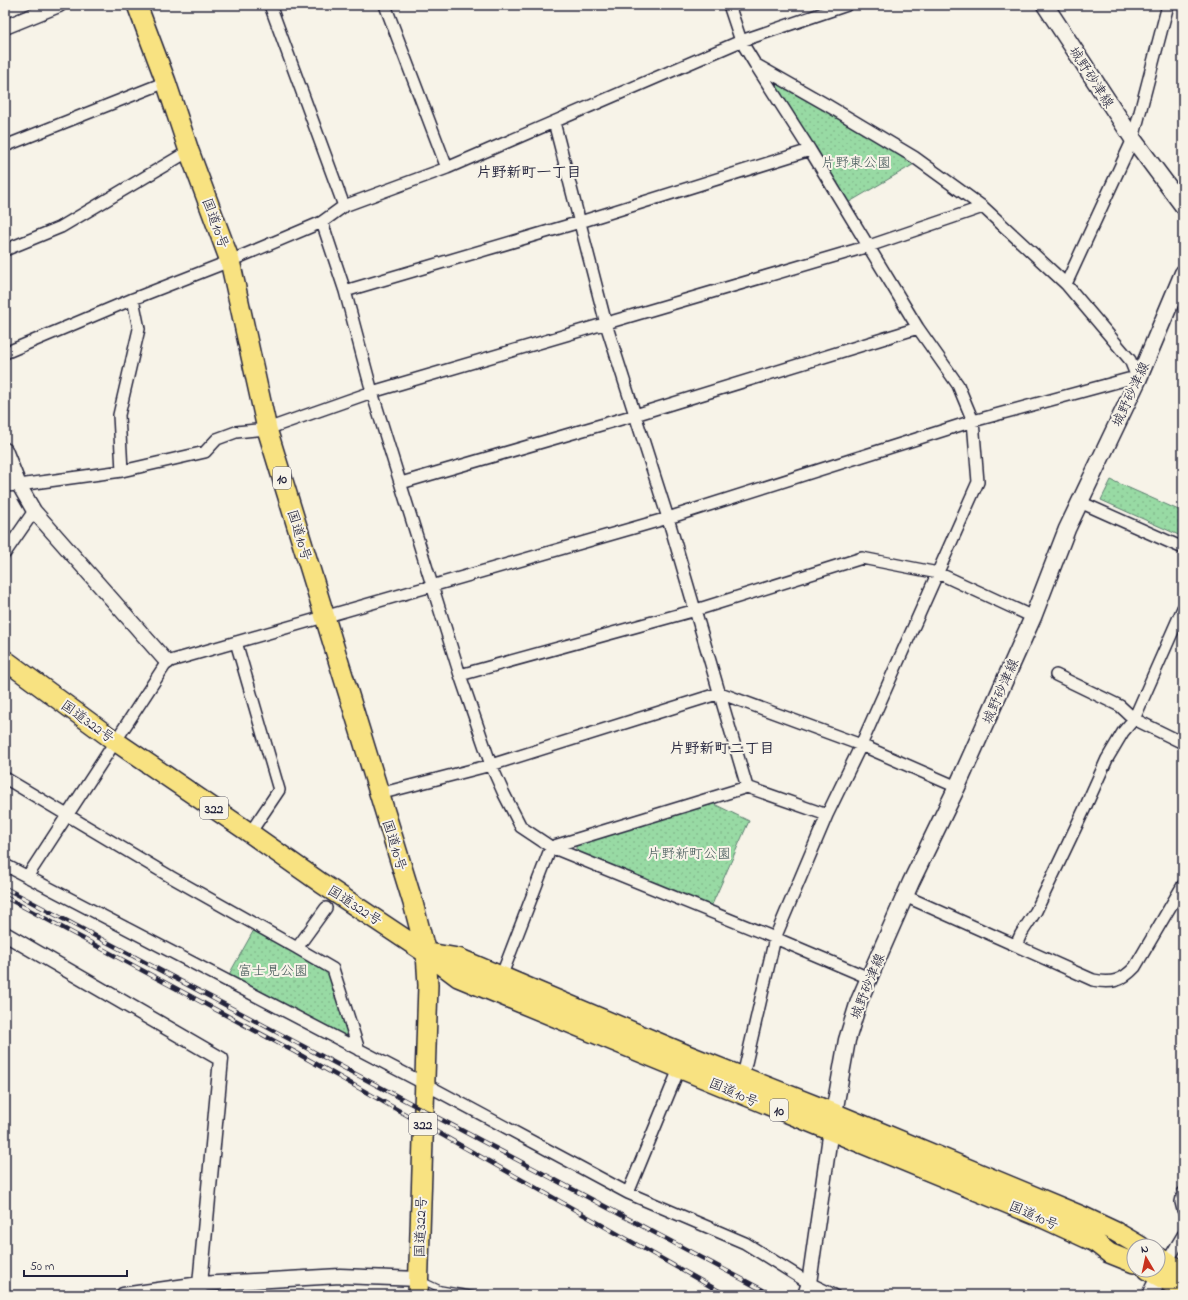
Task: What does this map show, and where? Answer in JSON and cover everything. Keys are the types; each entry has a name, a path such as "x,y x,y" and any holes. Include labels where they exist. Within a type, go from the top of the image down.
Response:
{"highway":[{"name":"国道10号","path":"137,5 230,261 268,429 324,617 413,902 426,953 458,977 1045,1219 1095,1242 1110,1253 1126,1260"},
{"name":"国道322号","path":"5,660 115,741 321,883 426,953 428,985 418,1287"},
{"name":"国道10号","path":"426,953 458,958 686,1054 834,1113 1084,1218 1126,1238"},
{"path":"1166,1268 1183,1271"},
{"path":"1166,1274 1183,1290"}],"main road":[{"name":"城野砂津線","path":"1045,5 1133,139 1183,206"},
{"name":"城野砂津線","path":"834,1113 847,1040 859,1001 905,896 957,787 1033,616 1067,529 1138,380 1183,273"},
{"path":"1150,1295 1155,1278"}],"street":[{"path":"270,5 344,206"},
{"path":"385,5 447,168"},
{"path":"729,5 741,41 810,150 918,328 958,385 973,421 978,482 861,745 827,815 775,938 743,1076"},
{"path":"5,353 322,222 344,206 447,168 741,41 847,5"},
{"path":"1066,284 1133,139 1168,5"},
{"path":"5,27 50,7"},
{"path":"27,877 167,662 433,587 668,518 973,421 1128,380 1138,380 1130,360 1066,284 983,207 914,158 827,105 755,64"},
{"path":"5,146 166,82"},
{"path":"554,122 606,324 668,518 747,787"},
{"path":"345,291 580,222 810,150"},
{"path":"5,250 61,227 189,151"},
{"path":"12,486 122,471 205,452 217,439 236,432 268,429 372,392 869,246 983,207"},
{"path":"322,222 345,291 372,392 460,675 491,765 521,827 551,847 869,978"},
{"path":"122,471 119,415 139,328 133,299"},
{"path":"401,483 635,416 918,328"},
{"path":"5,450 12,486 167,662"},
{"path":"1080,502 1183,548"},
{"path":"5,553 34,511"},
{"path":"460,675 696,610 862,558 938,574 1033,616"},
{"path":"1016,945 1021,934 1036,911 1107,759 1123,732 1134,718 1183,608"},
{"path":"236,642 279,790 250,833"},
{"path":"1056,675 1120,706 1134,718 1183,743"},
{"path":"380,794 491,765 720,694 861,745 957,787"},
{"path":"5,778 171,877 333,969 359,1050"},
{"path":"551,847 747,787 827,815"},
{"path":"501,977 551,847"},
{"path":"5,865 425,1084 628,1193 745,1243 807,1289 834,1295"},
{"path":"905,896 1094,980 1102,982 1119,980 1135,968 1183,885"},
{"path":"297,948 326,908"},
{"path":"5,934 221,1059 199,1289"},
{"path":"628,1193 679,1069"},
{"path":"807,1289 834,1113"},
{"path":"1183,1193 1181,1202 1183,1210"},
{"path":"1166,1256 1183,1234"},
{"path":"123,1295 340,1276 418,1287"}],"lane":[{"path":"418,1287 475,1295"}],"green space":[{"name":"片野東公園","path":"760,69 916,163 846,204"},
{"path":"1111,480 1183,512 1183,537 1101,500"},
{"name":"片野新町公園","path":"712,803 749,821 711,907 576,851 576,843"},
{"name":"富士見公園","path":"255,928 331,971 354,1044 227,978"}],"railway":[{"path":"5,888 772,1295"},
{"path":"5,897 295,1052 726,1295"}],"district":[{"name":"片野新町一丁目","path":"529,172"},
{"name":"片野新町二丁目","path":"722,748"}]}
